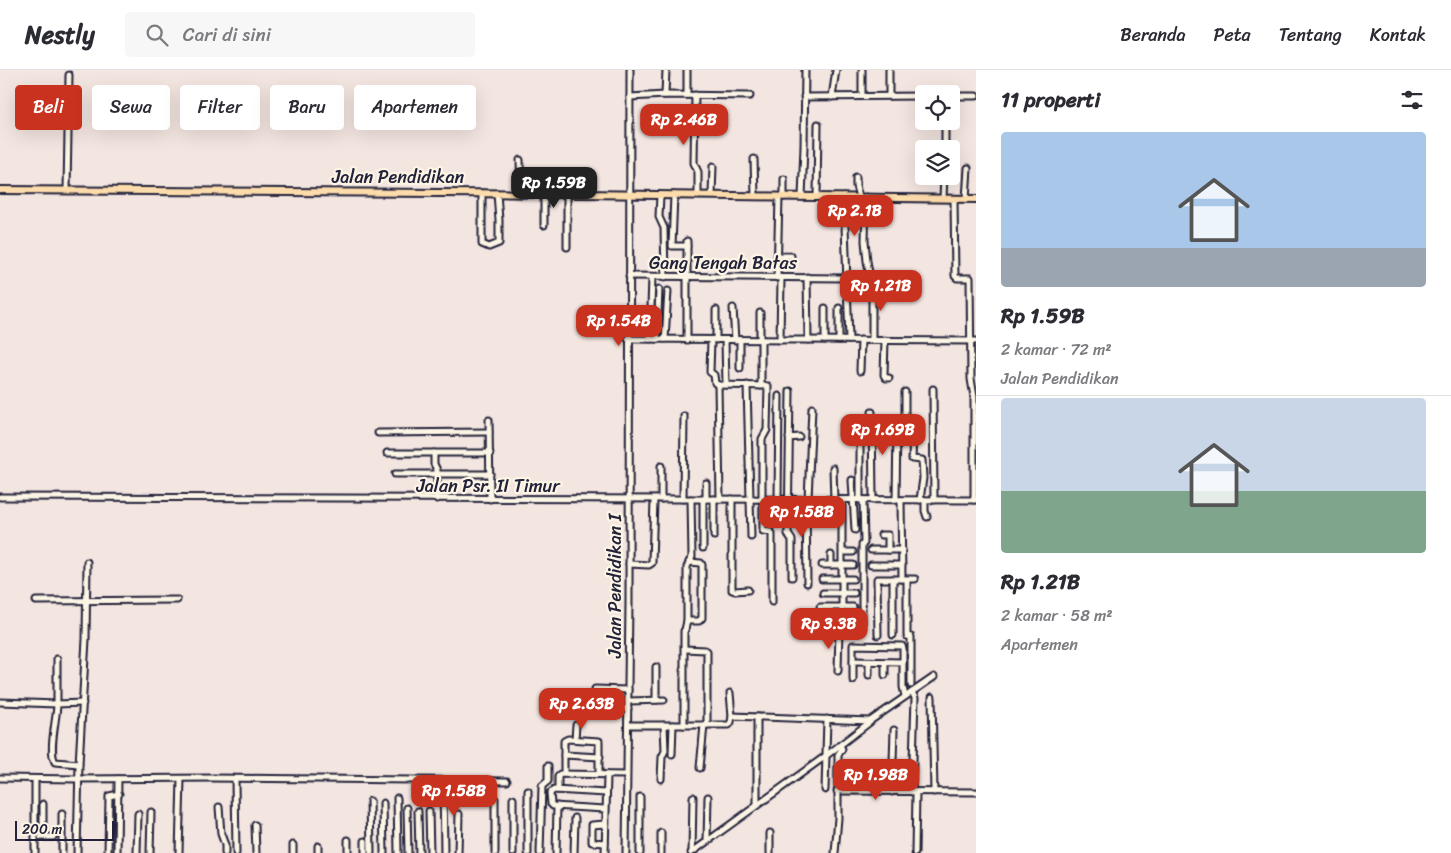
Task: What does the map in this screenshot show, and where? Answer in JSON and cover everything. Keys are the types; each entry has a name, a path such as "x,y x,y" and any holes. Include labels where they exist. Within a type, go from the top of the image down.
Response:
{"main road":[{"name":"Jalan Pendidikan","path":"0,190 568,193 976,199"}],"street":[{"name":"Jalan Pendidikan I","path":"626,853 629,564 630,70"},
{"path":"665,95 666,70"},
{"path":"687,70 687,95"},
{"path":"802,197 804,70"},
{"path":"832,96 836,70"},
{"path":"862,70 862,96"},
{"path":"889,70 889,96"},
{"path":"67,190 69,75"},
{"path":"630,97 665,95 750,96"},
{"path":"695,95 694,164 698,172 698,195"},
{"path":"804,96 915,96"},
{"path":"960,96 976,96"},
{"path":"817,197 818,124"},
{"path":"754,159 754,196"},
{"path":"520,160 520,193"},
{"path":"712,195 713,166"},
{"path":"966,199 968,168"},
{"path":"856,177 856,186 862,197 866,261 870,278"},
{"path":"780,340 777,256 784,179"},
{"path":"943,198 944,185"},
{"path":"482,193 482,244 489,248 499,243 497,193"},
{"path":"544,193 544,225"},
{"path":"567,247 568,193"},
{"path":"660,194 658,217 664,228 666,277"},
{"path":"674,195 672,246 687,244 686,340"},
{"path":"844,197 849,340"},
{"path":"954,198 955,276 957,278 970,278 974,361 975,500"},
{"path":"777,256 791,256"},
{"name":"Gang Tengah Batas","path":"629,276 846,278"},
{"path":"650,339 652,277"},
{"path":"807,277 808,340"},
{"path":"872,284 872,340"},
{"path":"657,339 660,289"},
{"path":"665,340 668,291"},
{"path":"733,308 740,368"},
{"path":"825,308 825,340"},
{"path":"839,308 839,340"},
{"path":"716,310 710,372 714,375 715,384 768,386 767,432 762,439 763,531 771,532 772,534 772,602"},
{"path":"760,313 761,386"},
{"path":"628,339 973,341"},
{"path":"725,340 726,385"},
{"path":"860,371 861,340"},
{"path":"885,340 884,374 886,378 889,378"},
{"path":"714,536 717,499 718,384"},
{"path":"747,385 751,537"},
{"path":"933,389 934,500"},
{"path":"790,391 788,534 792,540 792,577"},
{"path":"905,392 905,418 898,422 897,425 898,500 902,565 905,579 907,636 911,637 911,685"},
{"path":"778,500 779,396"},
{"path":"807,583 807,500 812,408"},
{"path":"872,412 873,500"},
{"path":"683,499 684,416"},
{"path":"489,420 490,499"},
{"path":"819,629 862,630 862,545 864,543 860,427"},
{"path":"378,433 489,432"},
{"path":"913,433 912,458 922,460 923,500 927,517"},
{"path":"790,438 799,437"},
{"path":"387,453 490,453"},
{"path":"434,453 434,464 437,474 437,499"},
{"path":"661,466 661,499"},
{"path":"833,468 834,500"},
{"path":"395,474 490,474"},
{"path":"852,480 855,530"},
{"path":"703,548 706,483"},
{"name":"Jalan Psr. II Timur","path":"0,498 975,500"},
{"path":"684,725 685,649 683,634 687,621 687,567 692,557 691,499"},
{"path":"732,499 732,590 748,590"},
{"path":"629,564 650,565 652,563 654,500"},
{"path":"842,500 842,621"},
{"path":"881,535 888,535 888,550"},
{"path":"871,550 902,550"},
{"path":"843,552 853,552"},
{"path":"831,555 831,565"},
{"path":"77,853 87,562"},
{"path":"687,621 701,621 702,618 702,565 701,563 689,562"},
{"path":"822,565 853,565"},
{"path":"871,565 902,565"},
{"path":"822,579 853,580"},
{"path":"878,635 878,579 915,579"},
{"path":"892,636 893,579"},
{"path":"823,593 854,593"},
{"path":"36,601 177,600"},
{"path":"820,607 853,607"},
{"path":"820,621 852,622"},
{"path":"838,671 839,630"},
{"path":"853,680 853,646 902,646 903,687 906,696"},
{"path":"685,649 707,651 705,725 700,768"},
{"path":"57,660 57,704 53,760 56,762 79,764"},
{"path":"853,662 903,662"},
{"path":"869,662 869,675"},
{"path":"885,662 885,675"},
{"path":"656,667 656,700"},
{"path":"692,852 827,755 841,747 870,721 906,696 913,694 934,677"},
{"path":"595,689 628,690"},
{"path":"628,725 730,725 732,716 730,694"},
{"path":"913,694 914,853"},
{"path":"932,697 934,792"},
{"path":"628,701 664,700"},
{"path":"0,702 83,704"},
{"path":"586,707 628,709"},
{"path":"732,716 870,721"},
{"path":"757,717 757,805"},
{"path":"825,790 827,719"},
{"path":"575,739 576,725"},
{"path":"662,779 664,725"},
{"path":"672,725 672,754"},
{"path":"892,792 894,730"},
{"path":"564,774 564,740 575,739 599,741 599,774"},
{"path":"836,853 838,754 841,747"},
{"path":"564,755 600,757"},
{"path":"540,853 542,786 548,781 548,766"},
{"path":"558,790 558,777 564,774 626,775"},
{"path":"605,853 607,775"},
{"path":"0,778 79,780 507,781"},
{"path":"35,779 35,853"},
{"path":"117,853 118,779"},
{"path":"179,853 181,779"},
{"path":"235,779 236,853"},
{"path":"443,781 444,853"},
{"path":"605,809 557,806 551,804 550,794 553,790 606,793"},
{"path":"528,791 528,853"},
{"path":"837,791 976,792"},
{"path":"108,853 108,796 119,794"},
{"path":"707,841 708,796"},
{"path":"640,797 640,853"},
{"path":"692,852 693,797"},
{"path":"397,798 398,853"},
{"path":"494,853 495,799"},
{"path":"513,799 513,853"},
{"path":"370,801 371,853"},
{"path":"383,803 384,853"},
{"path":"43,804 44,837"},
{"path":"556,853 557,806"},
{"path":"220,808 221,831 225,853"},
{"path":"408,808 408,853"},
{"path":"418,810 419,853"},
{"path":"429,811 430,853"},
{"path":"150,853 151,812"},
{"path":"62,814 62,853"},
{"path":"137,853 138,814"},
{"path":"458,853 459,814"},
{"path":"574,853 575,818"},
{"path":"605,824 592,825 592,842 605,843"},
{"path":"256,825 256,853"},
{"path":"661,833 661,853"},
{"path":"770,833 770,853"},
{"path":"35,837 53,837"},
{"path":"348,840 348,853"},
{"path":"108,842 117,842"},
{"path":"365,842 365,853"},
{"path":"492,842 494,853"},
{"path":"293,844 293,853"},
{"path":"318,846 318,853"}]}
